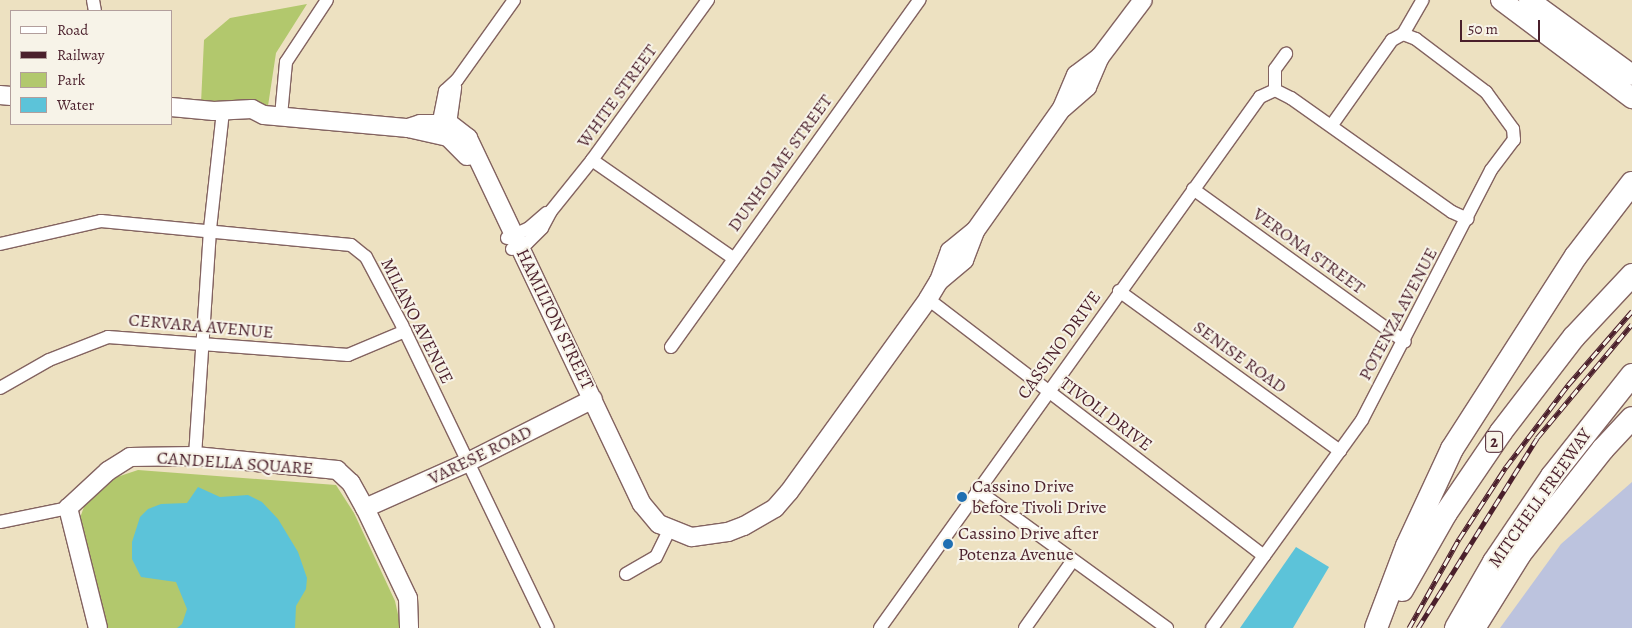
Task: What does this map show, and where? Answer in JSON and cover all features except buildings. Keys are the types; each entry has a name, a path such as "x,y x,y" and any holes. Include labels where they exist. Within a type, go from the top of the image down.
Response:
{"highway":[{"path":"1376,628 1407,546 1452,450 1576,256 1630,180"},
{"name":"2","path":"1381,628 1446,513 1501,432 1574,338 1632,275"},
{"name":"MITCHELL FREEWAY","path":"1456,628 1499,555 1552,476 1632,375"},
{"path":"1474,628 1531,540 1632,418"}],"main road":[{"path":"1501,0 1632,98"},
{"path":"1529,0 1632,75"}],"street":[{"path":"272,115 286,62 327,0"},
{"path":"172,107 189,109 201,107 219,116 252,109 272,115 408,128 441,129 446,91 457,80 514,0"},
{"name":"WHITE STREET","path":"513,242 551,211 592,160 708,0"},
{"name":"DUNHOLME STREET","path":"671,347 919,0"},
{"name":"HAMILTON STREET","path":"441,129 462,131 473,145 513,242 623,471 651,517 667,535 692,537 728,532 775,508 928,299 939,281 964,260 975,231 1062,108 1087,87 1100,57 1143,0"},
{"path":"1331,126 1392,40 1403,34 1423,0"},
{"name":"POTENZA AVENUE","path":"1212,628 1362,420 1405,342 1491,170 1514,140 1513,129 1486,92 1416,39 1403,34"},
{"path":"1286,54 1276,68 1275,90 1468,219"},
{"name":"CASSINO DRIVE","path":"880,628 1047,391 1260,97 1275,90"},
{"path":"195,456 210,229 216,160 220,152 219,116"},
{"path":"592,160 733,258"},
{"name":"VERONA STREET","path":"1193,189 1405,342"},
{"name":"MILANO AVENUE","path":"0,244 101,221 210,229 351,244 366,257 406,331 466,463 548,628"},
{"name":"SENISE ROAD","path":"1119,291 1340,451"},
{"name":"TIVOLI DRIVE","path":"928,299 1264,556"},
{"name":"CERVARA AVENUE","path":"0,388 49,360 108,337 348,355 406,331"},
{"name":"VARESE ROAD","path":"366,508 466,463 590,401"},
{"name":"CANDELLA SQUARE","path":"68,508 108,471 130,457 195,456 337,470 351,483 366,508 408,598 409,628"},
{"path":"977,490 1167,628"},
{"path":"0,522 68,508 98,628"},
{"path":"626,574 656,557 667,535"},
{"path":"1025,628 1073,560"}],"shaded area":[{"path":"1632,482 1632,628 1500,628 1561,544"}],"green space":[{"path":"307,4 276,53 268,106 201,103 204,40 230,18"},
{"path":"138,470 336,485 354,513 395,601 401,628 101,628 77,526 85,504 111,479"}],"water":[{"path":"198,487 220,497 248,495 262,502 278,519 298,552 307,578 306,589 296,606 295,628 177,628 182,624 187,609 176,582 141,577 132,559 132,542 140,517 148,509 161,504 187,503"},
{"path":"1296,547 1329,567 1293,628 1240,628"}],"railway":[{"path":"1409,628 1459,539 1506,467 1568,385 1632,311"},
{"path":"1418,628 1537,438 1632,324"}],"place":[{"name":"Cassino Drive before Tivoli Drive","path":"962,497"},
{"name":"Cassino Drive after Potenza Avenue","path":"948,544"}]}
